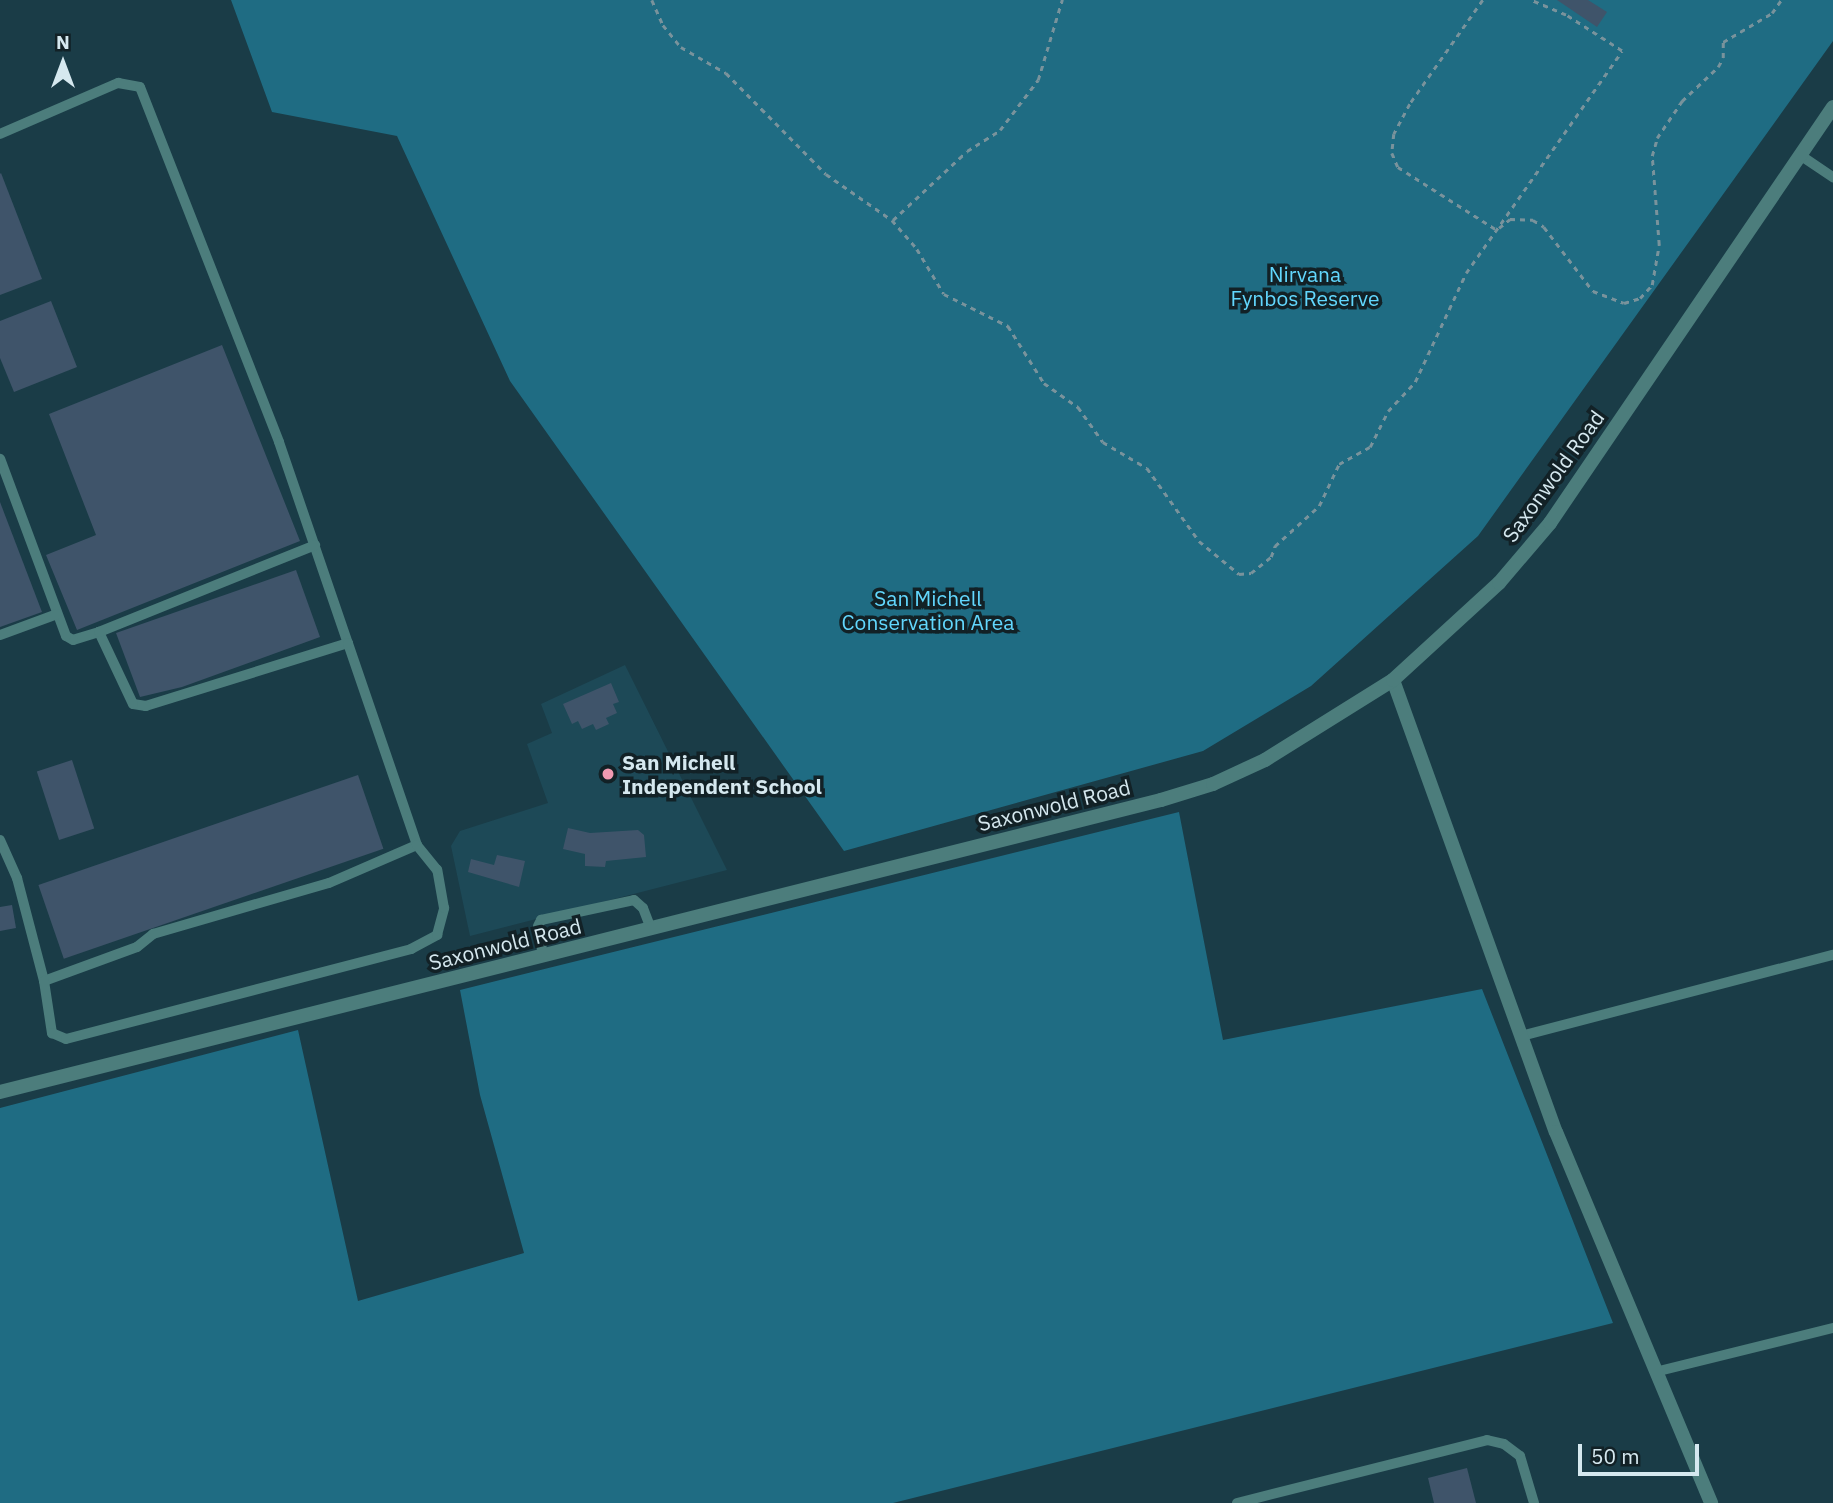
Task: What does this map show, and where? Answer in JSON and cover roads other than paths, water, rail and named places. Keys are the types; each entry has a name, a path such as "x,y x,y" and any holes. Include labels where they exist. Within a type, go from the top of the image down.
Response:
{"street":[{"name":"Saxonwold Road","path":"0,1092 651,929 1213,784 1325,726 1393,680 1499,583 1550,523 1833,107"},
{"path":"1393,680 1521,1036 1711,1503"}],"lane":[{"path":"0,134 118,83 140,87 315,545 417,845 437,870 444,908 437,936 411,949 66,1039 52,1033 44,981 17,878 0,840"},
{"path":"1800,155 1833,177"},
{"path":"0,460 57,614 66,636 73,640 315,545"},
{"path":"0,635 57,614"},
{"path":"99,632 128,700 146,706 348,643"},
{"path":"44,981 137,947 153,934 329,883 417,845"},
{"path":"543,956 538,926 541,920 634,900 643,908 651,929"},
{"path":"1521,1036 1833,955"},
{"path":"1656,1372 1833,1328"},
{"path":"1237,1503 1487,1440 1504,1444 1520,1456 1534,1503"}],"place":[{"name":"San Michell Independent School","path":"608,774"}],"park label":[{"name":"Nirvana Fynbos Reserve","path":"1305,286"},
{"name":"San Michell Conservation Area","path":"928,610"}]}
